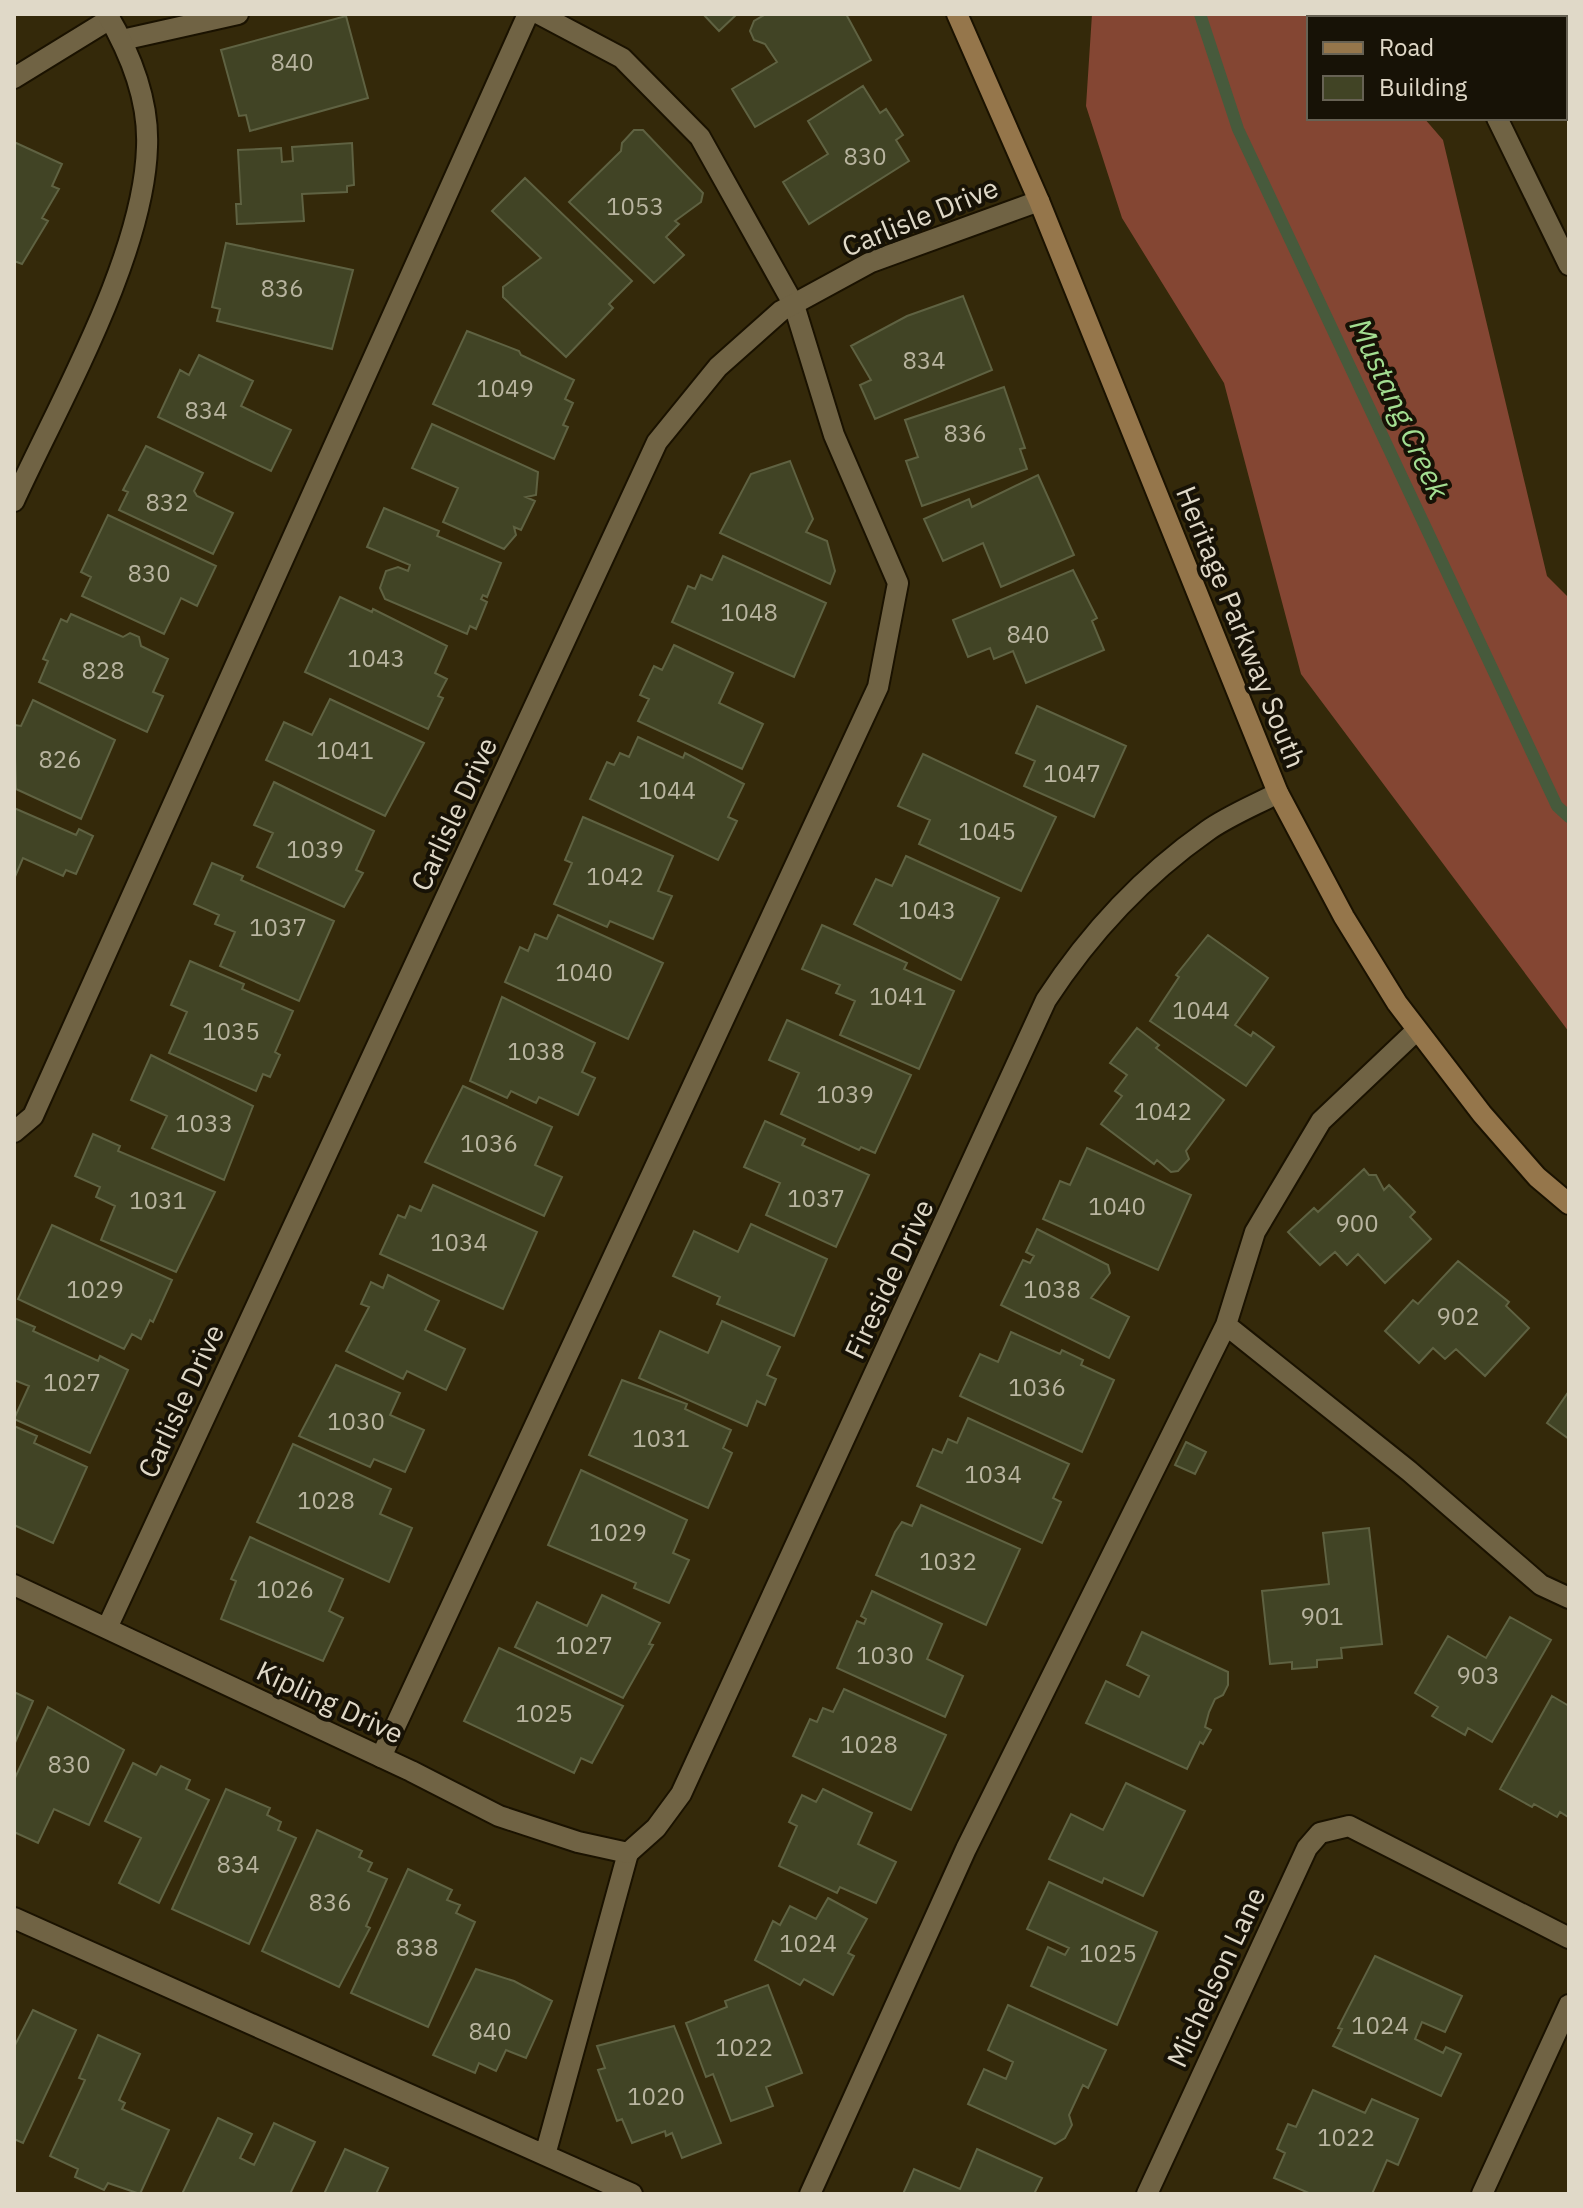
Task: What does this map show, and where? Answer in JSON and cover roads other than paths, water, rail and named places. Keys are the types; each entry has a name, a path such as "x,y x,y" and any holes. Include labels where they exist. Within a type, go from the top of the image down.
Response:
{"street":[{"path":"122,40 238,14"},
{"path":"14,1132 33,1116 528,14"},
{"path":"381,1757 878,687 898,583 834,435 794,305 700,137 622,58 539,14"},
{"name":"Heritage Parkway South","path":"957,14 1039,201 1278,793 1344,917 1417,1030 1491,1125 1537,1177 1569,1204"},
{"path":"14,78 109,16 122,40 142,98 148,146 139,214 106,301 14,501"},
{"path":"1498,120 1569,265"},
{"name":"Carlisle Drive","path":"107,1628 657,442 718,367 781,311 871,262 1039,201"},
{"name":"Fireside Drive","path":"628,1853 656,1828 681,1794 1046,1000 1075,956 1111,913 1208,830 1278,793"},
{"path":"810,2194 966,1849 1226,1325 1255,1232 1321,1121 1417,1030"},
{"path":"1226,1325 1409,1471 1541,1585 1569,1598"},
{"name":"Kipling Drive","path":"14,1585 381,1757 499,1816 578,1842 628,1853"},
{"name":"Michelson Lane","path":"1147,2194 1307,1848 1320,1833 1349,1826 1569,1938"},
{"path":"545,2155 628,1853"},
{"path":"14,1918 632,2194"},
{"path":"1482,2194 1569,2005"}],"waterway":[{"name":"Mustang Creek","path":"1200,14 1238,129 1557,806 1569,817"}]}
